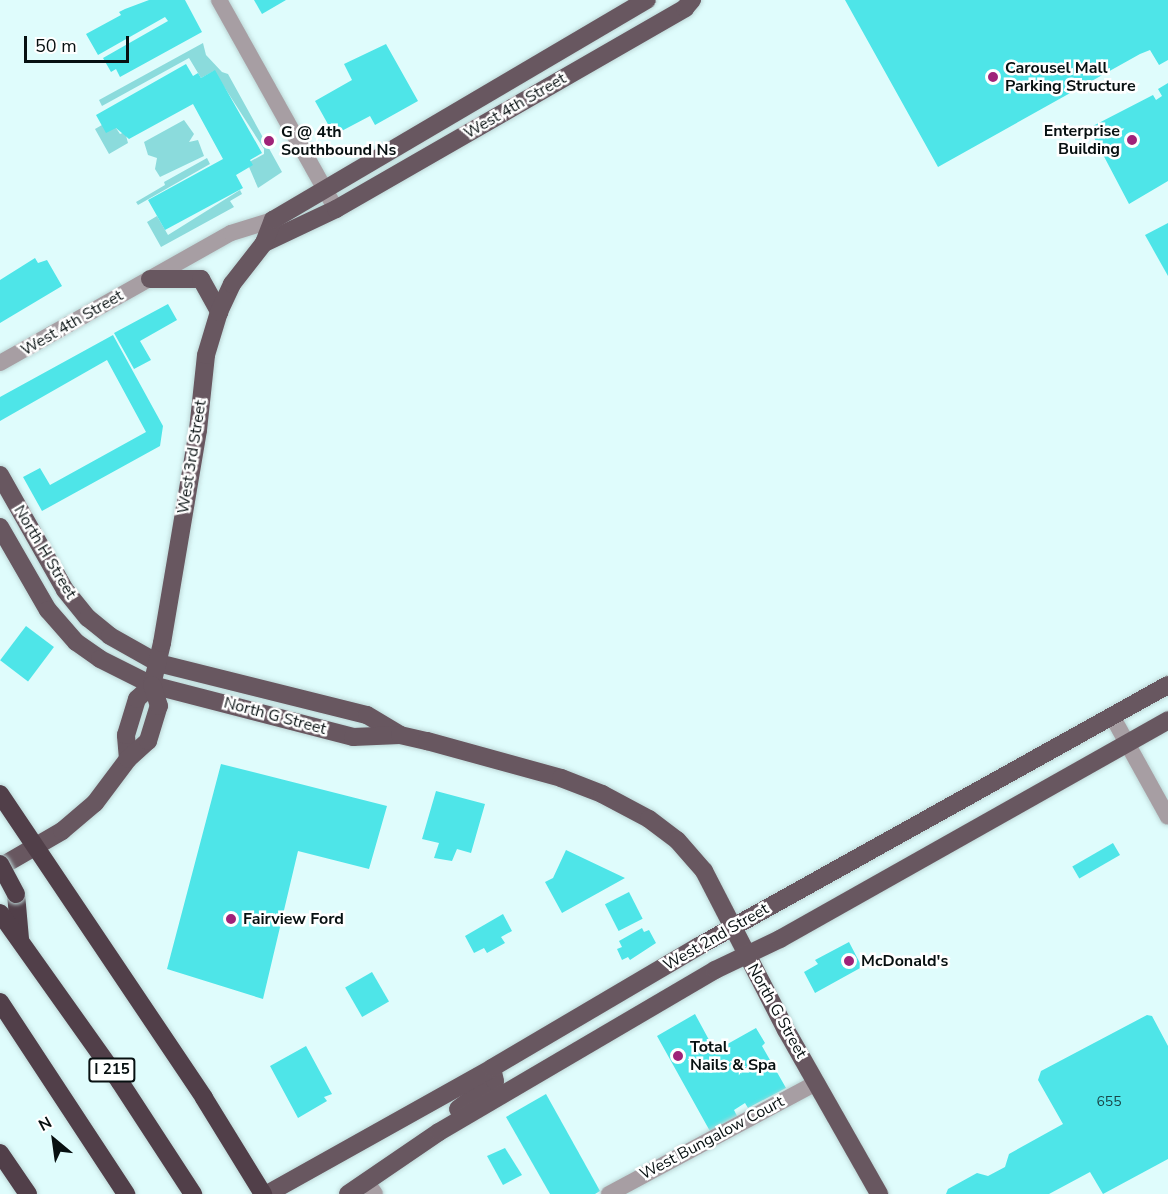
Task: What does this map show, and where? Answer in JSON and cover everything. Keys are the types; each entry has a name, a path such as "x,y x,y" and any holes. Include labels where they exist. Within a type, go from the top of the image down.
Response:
{"highway":[{"path":"0,794 265,1194"},
{"path":"0,865 16,894 21,941"},
{"name":"I 215","path":"0,913 114,1072 193,1194"},
{"path":"0,1002 126,1194"},
{"path":"0,1009 15,1022"},
{"path":"0,1153 28,1194"}],"main road":[{"name":"West 4th Street","path":"324,188 647,0"},
{"name":"West 4th Street","path":"336,209 685,8 692,0"},
{"path":"273,220 324,188"},
{"name":"West 3rd Street","path":"264,243 336,209"},
{"name":"West 3rd Street","path":"0,865 36,846 95,803 128,759 126,735 134,708 137,699 152,685 158,663 198,430 206,356 219,312 232,284 264,243 273,220"},
{"path":"150,279 201,279 219,312"},
{"name":"North H Street","path":"0,475 65,590 88,618 110,636 158,663"},
{"name":"North H Street","path":"0,527 48,610 76,642 100,659 152,685"},
{"name":"North G Street","path":"158,663 367,715 400,735 561,778 603,794 649,819 677,840 704,871 746,955 879,1194"},
{"name":"North G Street","path":"152,685 353,737 400,735"},
{"name":"West 2nd Street","path":"265,1194 1168,685"},
{"name":"West 2nd Street","path":"348,1194 371,1188 439,1132 746,955 780,939 1168,720"},
{"path":"439,1132 444,1120 495,1081 492,1068"}],"street":[{"path":"219,0 336,209"},
{"name":"West 4th Street","path":"0,363 231,232 273,220"},
{"path":"1112,716 1168,817"},
{"name":"West Bungalow Court","path":"609,1194 816,1083"}],"shaded area":[{"path":"203,43 206,55 222,72 228,74 282,172 258,188 249,167 251,161 264,154 264,149 214,71 201,78 189,58 102,106 99,100"},
{"path":"184,120 194,134 189,142 198,140 204,156 160,177 155,169 157,158 148,155 144,142"},
{"path":"102,125 116,128 120,134 125,132 128,143 109,154 95,129"},
{"path":"207,158 210,164 138,205 136,202 165,185 164,182"},
{"path":"240,190 242,194 230,201 234,207 161,247 147,222 157,216 168,235"}],"building":[{"path":"149,0 185,0 202,32 120,77 116,69 111,72 103,58 168,21 165,17 98,55 86,34 121,15 119,12"},
{"path":"254,0 286,0 262,14"},
{"name":"Carousel Mall Parking Structure","path":"845,0 1168,0 1168,60 1159,65 1150,50 1140,54 938,167"},
{"path":"386,44 418,101 375,125 370,116 334,135 315,101 352,80 344,64"},
{"path":"186,64 193,76 198,73 201,78 215,70 262,153 250,160 253,165 236,175 243,188 165,230 148,200 223,159 193,104 129,139 116,128 106,133 96,115"},
{"name":"Enterprise Building","path":"1168,83 1168,181 1129,204 1089,128 1153,95 1156,100 1162,96 1158,89"},
{"path":"1168,223 1168,276 1145,235"},
{"path":"35,258 38,263 47,260 62,286 0,323 0,280"},
{"path":"168,304 177,320 140,341 151,360 134,369 114,333"},
{"path":"113,335 163,426 160,446 42,511 23,477 40,468 50,485 146,432 107,360 0,421 0,397"},
{"path":"26,626 54,647 28,681 0,660"},
{"name":"Fairview Ford","path":"221,764 387,806 369,869 298,851 263,999 167,969"},
{"path":"436,791 485,804 471,853 457,849 452,861 434,858 439,843 422,839"},
{"path":"1113,843 1120,855 1079,879 1072,866"},
{"path":"566,850 625,878 562,913 545,882 553,878"},
{"path":"629,892 643,919 619,931 605,904"},
{"path":"503,914 512,931 501,937 505,943 487,953 484,948 474,953 465,936"},
{"path":"642,928 644,932 649,930 656,943 630,960 628,957 622,960 617,949 622,947 619,941"},
{"path":"849,942 862,967 815,993 804,972 818,964 815,960"},
{"path":"372,972 389,1001 362,1017 345,988"},
{"path":"695,1014 715,1051 756,1028 765,1043 762,1046 786,1088 748,1108 745,1103 734,1110 738,1118 711,1133 657,1036"},
{"path":"1147,1015 1152,1016 1168,1046 1168,1159 1103,1194 1090,1172 1049,1194 946,1194 948,1189 977,1173 988,1176 1005,1167 1009,1154 1063,1124 1038,1080 1041,1071"},
{"path":"306,1046 332,1094 324,1097 327,1101 298,1118 270,1066"},
{"path":"546,1094 600,1191 595,1194 550,1194 506,1117"},
{"path":"505,1148 522,1175 503,1185 487,1156"}],"place":[{"name":"Carousel Mall Parking Structure","path":"993,77"},
{"name":"Enterprise Building","path":"1132,140"},
{"name":"G @ 4th Southbound Ns","path":"269,141"},
{"name":"Fairview Ford","path":"231,919"},
{"name":"McDonald's","path":"849,961"},
{"name":"Total Nails & Spa","path":"678,1056"}]}
